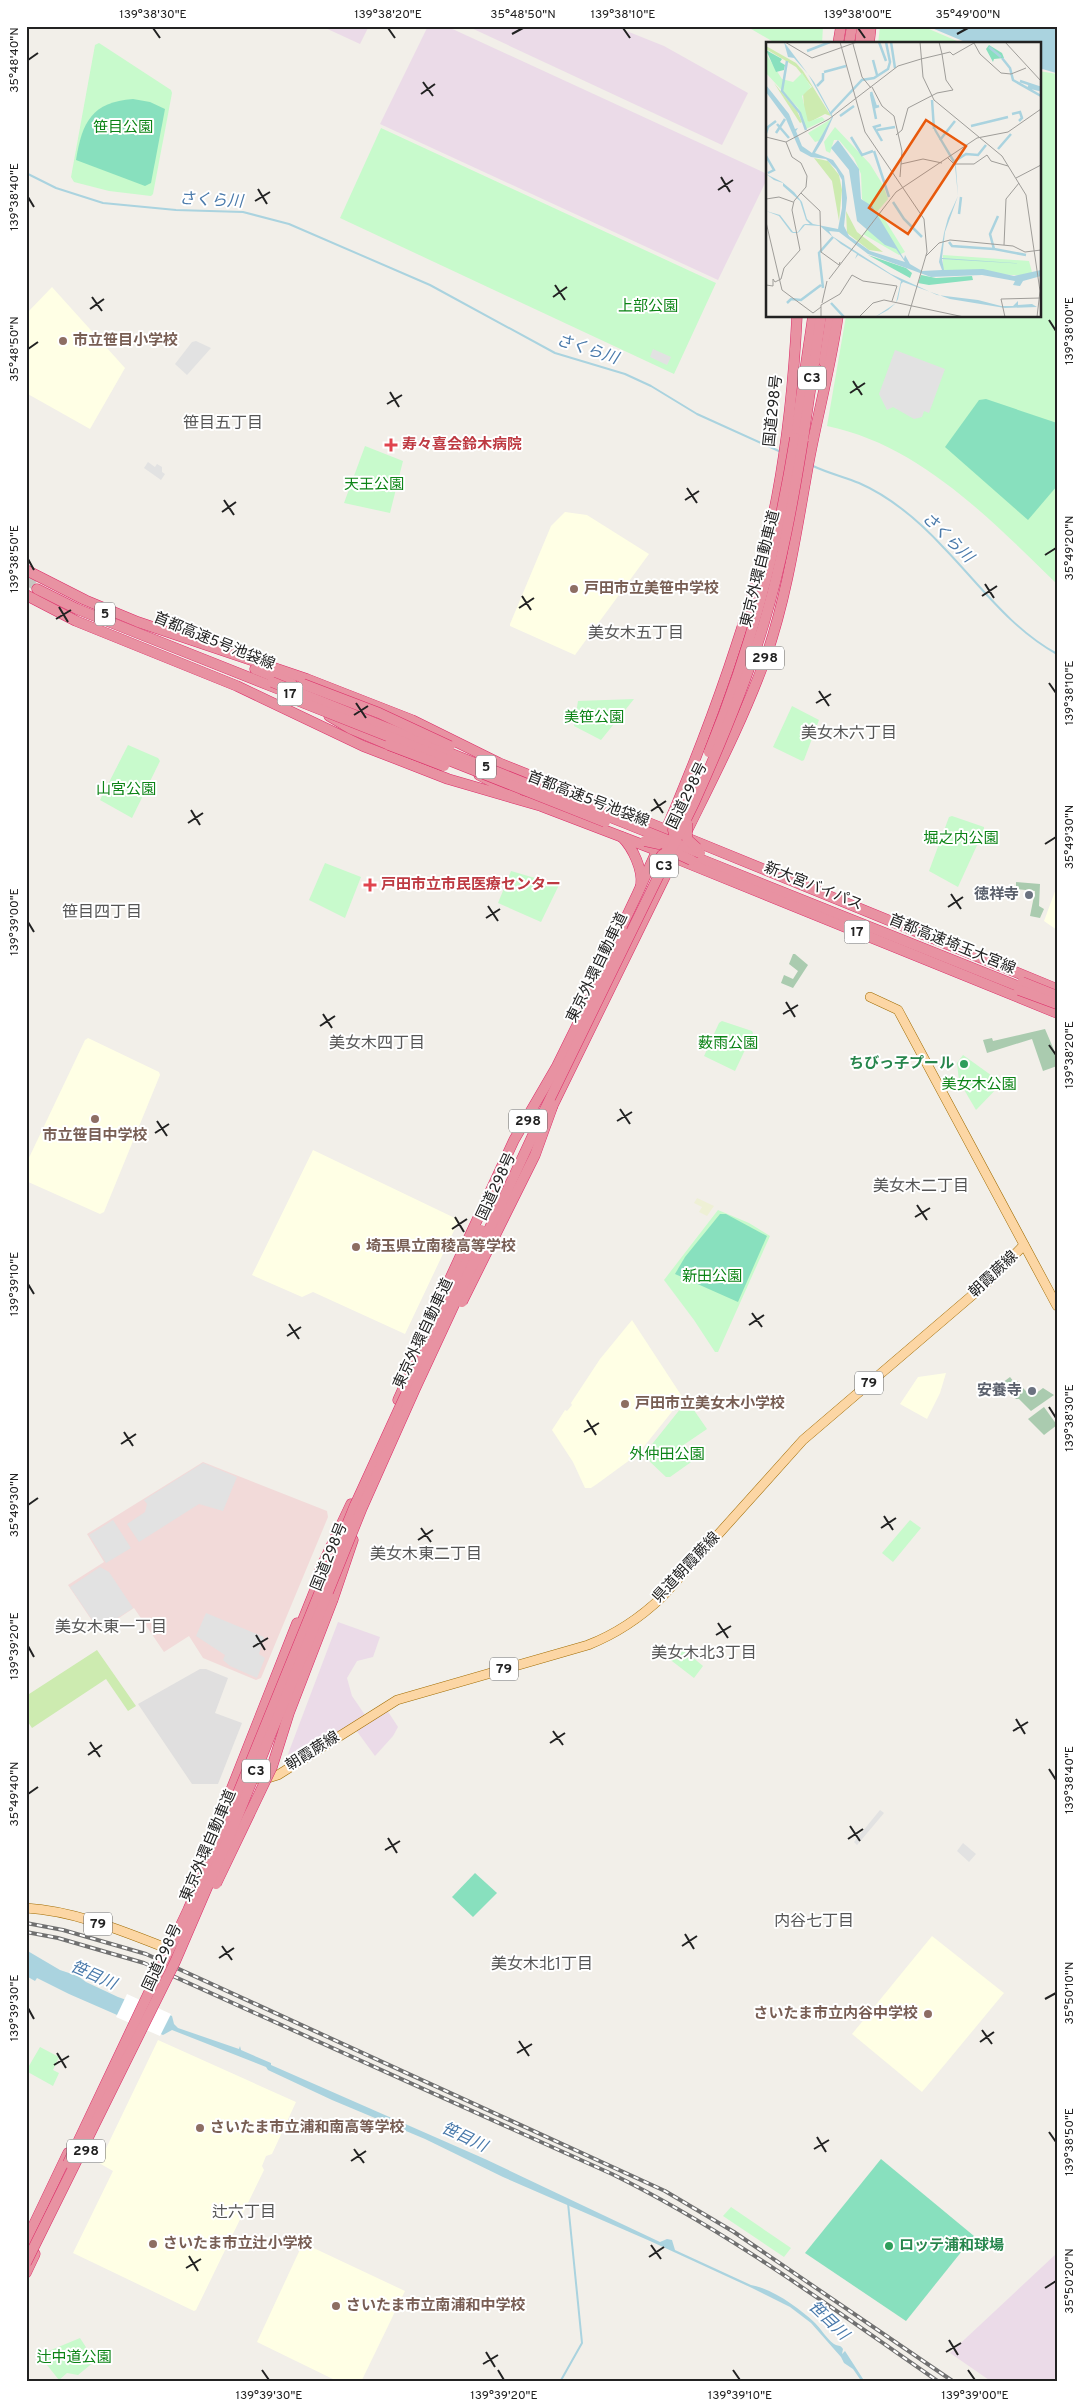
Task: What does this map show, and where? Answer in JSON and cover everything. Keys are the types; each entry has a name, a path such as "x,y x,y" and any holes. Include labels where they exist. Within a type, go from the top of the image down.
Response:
{"highway":[{"path":"838,42 841,26"},
{"path":"850,42 852,26"},
{"path":"860,42 862,26"},
{"path":"869,42 871,26"},
{"name":"国道298号","path":"26,2273 183,1954 257,1779 353,1540 426,1372 554,1103 671,844 747,613 768,537 785,452 799,318"},
{"name":"東京外環自動車道","path":"26,2263 175,1962 238,1818 412,1387 539,1108 651,880 707,756 750,640 774,552 787,487 813,318"},
{"name":"東京外環自動車道","path":"26,2250 188,1910 258,1746 347,1523 536,1127 656,882 722,739 764,623 792,506 821,318"},
{"path":"818,417 830,318"},
{"name":"国道298号","path":"26,2241 167,1948 241,1778 351,1503 459,1266 640,889 671,844 735,735 768,649 787,584 838,318"},
{"path":"412,1387 454,1317 535,1155 558,1090 665,870 669,860 675,819 701,757 740,647 787,487"},
{"path":"412,1387 456,1264 514,1140 557,1066 655,865 687,823 736,722 765,645 783,576 792,506"},
{"name":"17","path":"26,570 77,596 130,618 248,661 307,679 412,720 671,844 1057,1013"},
{"name":"首都高速5号池袋線","path":"26,576 80,604 696,855"},
{"name":"首都高速5号池袋線","path":"26,586 76,612 696,855"},
{"name":"17","path":"38,588 79,606 646,833 450,760 77,609 38,588"},
{"name":"17","path":"26,595 76,621 238,686 363,746 439,776 522,802 541,806"},
{"path":"152,642 284,700 441,760 509,789"},
{"path":"185,646 248,666 461,752 696,855"},
{"path":"248,661 379,713 461,752"},
{"path":"292,695 351,729 388,747"},
{"path":"295,712 509,789 646,833 660,831 670,826 675,819"},
{"path":"416,741 454,747 499,763"},
{"name":"17","path":"450,760 498,786 541,806 621,836 671,844 1057,993"},
{"path":"687,823 687,838 696,855"},
{"path":"646,833 656,852 655,865"},
{"path":"621,836 630,847 641,875 640,889"},
{"path":"665,870 675,860 696,855"},
{"name":"首都高速埼玉大宮線","path":"696,855 1057,993"},
{"name":"首都高速埼玉大宮線","path":"696,855 1057,1006"},
{"path":"188,1910 222,1813 290,1638 351,1503"},
{"path":"175,1962 220,1877 272,1767 289,1713 334,1599 353,1540"}],"main road":[{"path":"870,997 898,1010 1024,1245"},
{"name":"朝霞蕨線","path":"956,1309 1004,1267 1024,1245 1057,1306"},
{"name":"県道朝霞蕨線","path":"355,1726 397,1700 588,1645 616,1632 644,1614 662,1597 803,1440 956,1309"},
{"name":"朝霞蕨線","path":"241,1778 257,1779 278,1775 355,1726"},
{"name":"79","path":"26,1908 94,1922 183,1954"}],"shaded area":[{"path":"321,26 369,26 360,44"},
{"path":"428,26 446,26 766,174 766,181 718,280 380,124"},
{"path":"467,26 614,26 664,46 748,93 722,145"},
{"name":"市立笹目小学校","path":"52,287 125,368 90,429 26,393 26,314"},
{"path":"196,341 211,348 187,375 175,364 192,342"},
{"path":"653,349 671,357 667,365 650,357"},
{"path":"895,350 945,369 929,413 924,411 922,417 914,419 893,407 887,410 879,394"},
{"path":"148,462 155,467 157,464 162,467 162,472 165,474 161,480 144,468"},
{"name":"戸田市立美笹中学校","path":"565,512 587,515 649,554 575,655 510,626 551,526"},
{"path":"1016,882 1040,884 1039,906 1044,909 1040,918 1030,916 1035,891 1016,889"},
{"path":"1057,886 1057,930 1044,921"},
{"path":"793,954 808,965 793,988 781,983 784,975 793,979 798,971 789,964"},
{"path":"1045,1029 1057,1057 1057,1066 1043,1071 1032,1039 987,1053 983,1040 992,1038 993,1041"},
{"name":"市立笹目中学校","path":"88,1038 159,1072 160,1075 104,1212 100,1214 26,1181 26,1164 85,1040"},
{"name":"埼玉県立南稜高等学校","path":"313,1150 459,1220 405,1334 313,1292 302,1297 252,1275"},
{"path":"697,1198 714,1206 707,1216 699,1212 702,1207 694,1203"},
{"name":"戸田市立美女木小学校","path":"632,1320 683,1398 638,1454 591,1488 585,1488 573,1462 552,1430 565,1410 567,1411 572,1405 571,1403 600,1359"},
{"path":"946,1373 940,1393 927,1419 900,1404 918,1377"},
{"path":"1010,1377 1014,1382 1017,1381 1031,1397 1043,1388 1054,1395 1031,1411 1019,1399 1016,1399 1002,1383"},
{"path":"1044,1407 1057,1425 1044,1435 1028,1419"},
{"path":"203,1462 327,1511 328,1517 261,1678 256,1680 203,1658 189,1636 164,1652 134,1608 99,1631 68,1585 104,1562 87,1534"},
{"path":"203,1463 237,1477 223,1511 199,1504 139,1542 127,1524 145,1512 147,1504 144,1500"},
{"path":"113,1520 131,1548 106,1563 89,1535"},
{"path":"100,1567 109,1572 133,1608 99,1630 70,1587"},
{"path":"206,1613 264,1637 259,1654 265,1658 257,1678 230,1666 223,1660 225,1655 196,1636"},
{"path":"338,1622 380,1637 373,1657 357,1661 347,1678 352,1696 365,1715 294,1759 288,1754"},
{"path":"200,1669 206,1669 228,1678 215,1713 242,1723 218,1784 192,1784 138,1704"},
{"path":"387,1710 398,1727 393,1736 375,1756 356,1730"},
{"path":"880,1810 884,1813 857,1845 854,1842"},
{"path":"963,1843 976,1854 969,1862 957,1851"},
{"name":"さいたま市立内谷中学校","path":"932,1936 1004,1993 922,2092 852,2034"},
{"name":"さいたま市立浦和南高等学校","path":"158,2040 296,2102 272,2154 266,2156 262,2166 264,2170 194,2311 73,2253 113,2171 99,2163"},
{"name":"さいたま市立南浦和中学校","path":"303,2243 405,2291 361,2382 339,2382 257,2342"},
{"path":"1057,2253 1057,2382 992,2382 950,2353"}],"green space":[{"path":"746,26 823,26 822,42 774,42"},
{"path":"880,26 922,26 959,42 878,42"},
{"name":"笹目公園","path":"99,43 171,90 153,194 151,196 109,191 74,182 71,177 95,45"},
{"path":"1040,71 1057,74 1057,584 980,511 923,467 893,450 861,436 827,426 846,318 1040,318"},
{"path":"133,99 150,102 165,109 151,183 145,186 76,160 82,135 91,116 108,104"},
{"name":"上部公園","path":"381,128 716,283 674,374 340,218"},
{"path":"986,399 1057,423 1057,486 1028,520 945,447 979,400"},
{"name":"天王公園","path":"365,446 403,461 390,513 344,503"},
{"name":"美笹公園","path":"634,699 601,740 574,726 578,701"},
{"path":"792,706 819,720 802,761 773,747"},
{"name":"山宮公園","path":"128,745 158,758 160,761 132,818 100,800"},
{"name":"堀之内公園","path":"952,816 984,827 958,887 929,871 949,817"},
{"path":"325,863 361,877 345,918 309,900"},
{"path":"511,871 559,885 541,922 498,903"},
{"name":"薮雨公園","path":"722,1021 752,1031 753,1033 735,1071 704,1056 719,1023"},
{"name":"美女木公園","path":"963,1055 1002,1083 976,1110 959,1081 957,1063"},
{"name":"新田公園","path":"718,1210 749,1223 770,1236 718,1352 715,1352 664,1280"},
{"path":"720,1214 726,1214 767,1236 738,1302 675,1274 685,1257"},
{"name":"外仲田公園","path":"685,1403 689,1403 707,1429 682,1446 694,1460 670,1477 666,1477 645,1457 645,1453"},
{"path":"910,1520 921,1528 893,1562 882,1553"},
{"path":"679,1646 703,1666 694,1678 668,1658"},
{"path":"97,1650 136,1706 128,1711 106,1679 32,1728 26,1719 26,1696"},
{"path":"475,1873 497,1893 473,1917 452,1897"},
{"path":"40,2047 59,2057 53,2070 59,2073 53,2086 26,2071"},
{"name":"ロッテ浦和球場","path":"881,2159 974,2236 906,2321 805,2253"},
{"path":"731,2207 791,2248 784,2257 723,2216"},
{"name":"辻中道公園","path":"80,2338 95,2361 78,2375 67,2373 59,2380 39,2355"}],"water":[{"path":"927,26 1057,26 1057,80 1056,73 1040,68 1040,42 965,42"},
{"name":"笹目川","path":"26,1950 60,1970 78,1976 86,1982 118,1997 172,2016 174,2024 178,2028 239,2049 240,2046 241,2050 271,2063 271,2065 485,2159 660,2242 667,2239 672,2240 675,2250 777,2295 794,2305 815,2323 831,2342 842,2347 842,2354 845,2351 865,2382 862,2382 853,2369 844,2363 841,2357 811,2323 790,2307 650,2241 503,2177 425,2139 332,2100 268,2070 266,2067 172,2030 163,2035 37,1978 35,1981 28,1977 29,1974 26,1972"}],"pier":[{"path":"127,1994 171,2014 160,2036 116,2017"}],"waterway":[{"name":"さくら川","path":"26,173 56,188 103,203 176,210 243,212 289,224 430,285 555,353 625,374 651,386 697,414 781,452"},
{"name":"さくら川","path":"813,466 859,483 905,511 935,539 1010,619 1057,654"},
{"path":"560,2382 582,2343 568,2203"}],"tunnel":[{"path":"26,580 39,587"}],"railway":[{"path":"26,1923 63,1930 146,1954 665,2191 734,2232 954,2382"},
{"path":"26,1932 58,1938 144,1963 612,2174 697,2220 779,2272 939,2382"}],"place":[{"name":"市立笹目小学校","path":"63,341"},
{"name":"寿々喜会鈴木病院","path":"391,445"},
{"name":"戸田市立美笹中学校","path":"574,589"},
{"name":"戸田市立市民医療センター","path":"370,885"},
{"name":"徳祥寺","path":"1029,895"},
{"name":"ちびっ子プール","path":"964,1064"},
{"name":"市立笹目中学校","path":"95,1119"},
{"name":"埼玉県立南稜高等学校","path":"356,1247"},
{"name":"安養寺","path":"1032,1391"},
{"name":"戸田市立美女木小学校","path":"625,1404"},
{"name":"さいたま市立内谷中学校","path":"928,2014"},
{"name":"さいたま市立浦和南高等学校","path":"200,2128"},
{"name":"さいたま市立辻小学校","path":"153,2244"},
{"name":"ロッテ浦和球場","path":"889,2246"},
{"name":"さいたま市立南浦和中学校","path":"336,2306"}],"district":[{"name":"笹目五丁目","path":"223,424"},
{"name":"美女木五丁目","path":"636,634"},
{"name":"美女木六丁目","path":"849,734"},
{"name":"笹目四丁目","path":"102,913"},
{"name":"美女木四丁目","path":"377,1044"},
{"name":"美女木二丁目","path":"921,1187"},
{"name":"美女木東二丁目","path":"426,1555"},
{"name":"美女木東一丁目","path":"111,1628"},
{"name":"美女木北3丁目","path":"704,1654"},
{"name":"内谷七丁目","path":"814,1922"},
{"name":"美女木北1丁目","path":"542,1965"},
{"name":"辻六丁目","path":"244,2213"}]}
